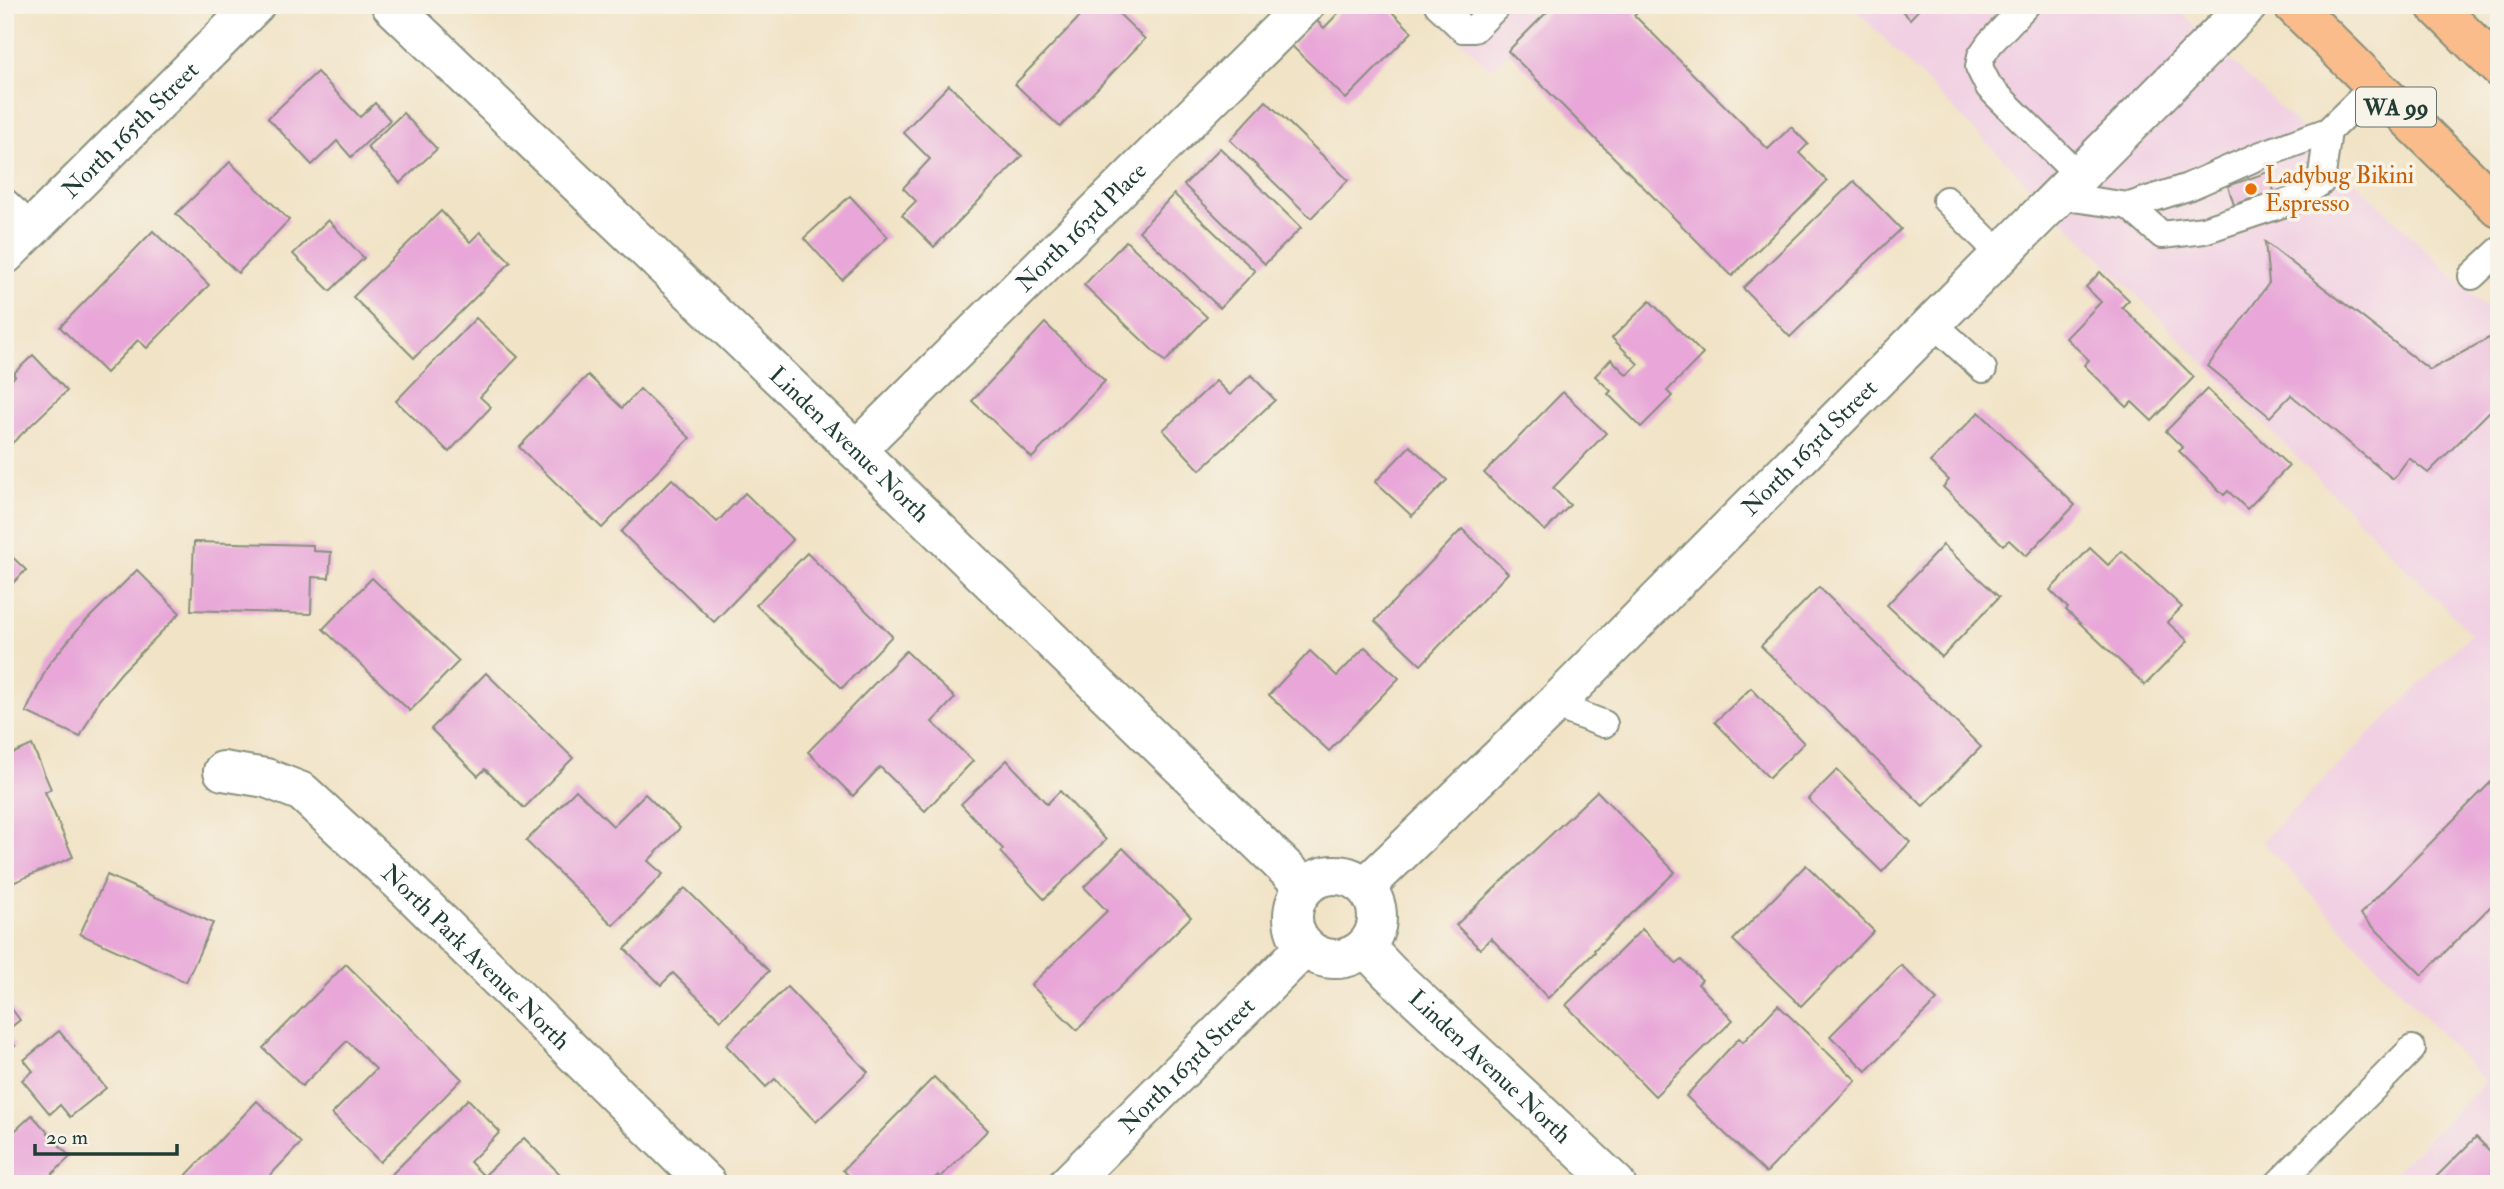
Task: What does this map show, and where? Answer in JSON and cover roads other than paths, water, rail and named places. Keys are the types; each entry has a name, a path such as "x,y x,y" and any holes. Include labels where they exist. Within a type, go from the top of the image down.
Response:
{"highway":[{"name":"WA 99","path":"2293,5 2499,208"},
{"path":"2435,5 2499,68"}],"street":[{"name":"North 165th Street","path":"5,255 255,5"},
{"name":"Linden Avenue North","path":"391,5 856,450 1305,887"},
{"name":"North 163rd Place","path":"856,450 1305,5"},
{"name":"North 163rd Street","path":"1365,887 1554,705 2248,5"},
{"name":"North Park Avenue North","path":"223,771 266,778 302,792 401,883 707,1184"},
{"path":"1335,875 1346,876 1365,887 1376,906 1378,917 1372,938 1365,947 1356,953 1335,959 1324,958 1305,947 1294,928 1293,917 1294,906 1305,887 1324,876 1335,875"},
{"name":"North 163rd Street","path":"1069,1184 1305,947"},
{"name":"Linden Avenue North","path":"1365,947 1616,1184"}],"lane":[{"path":"1437,5 1463,29 1474,29 1498,5"},
{"path":"2026,5 1981,56 1979,67 1983,78 2069,186 2130,206 2162,235 2204,230 2294,200 2321,181 2328,131"},
{"path":"2130,206 2188,187 2328,131 2374,86"},
{"path":"1946,200 2000,254"},
{"path":"5,202 33,228"},
{"path":"2472,276 2499,251"},
{"path":"1933,323 1983,369"},
{"path":"1554,705 1604,724"},
{"path":"2278,1184 2412,1049"}],"place":[{"name":"Ladybug Bikini Espresso","path":"2251,189"}]}
